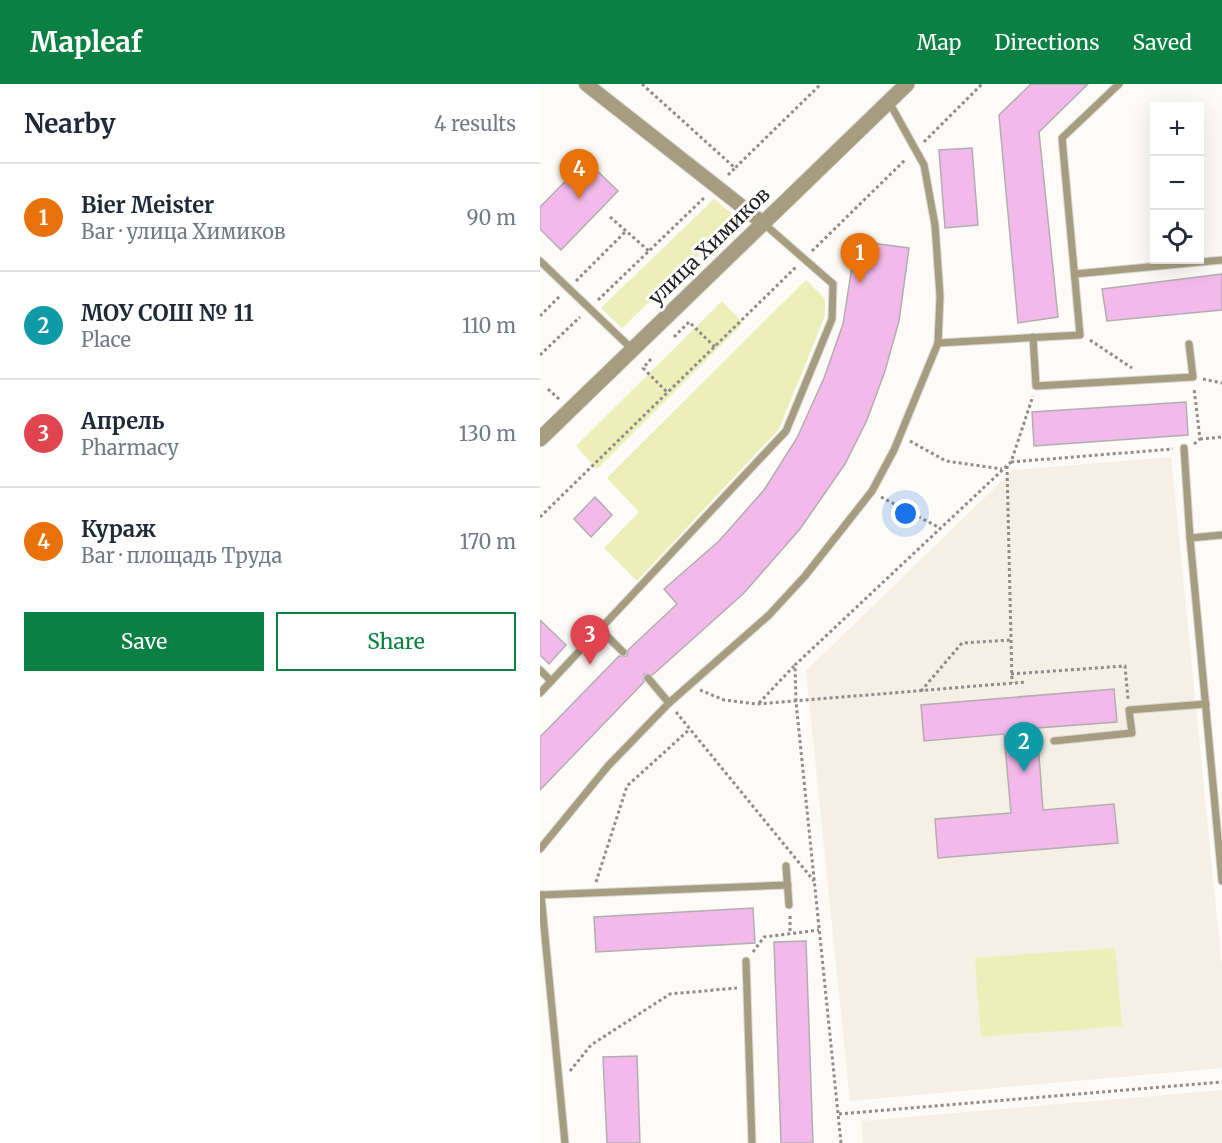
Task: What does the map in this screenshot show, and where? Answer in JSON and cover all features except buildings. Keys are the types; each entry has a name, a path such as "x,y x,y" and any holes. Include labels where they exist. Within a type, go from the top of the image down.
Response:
{"street":[{"name":"улица Химиков","path":"540,439 907,84"},
{"path":"594,87 763,224"}],"lane":[{"path":"938,344 1080,334 1062,138 1119,84"},
{"path":"540,849 608,766 669,703 769,615 834,542 872,491 900,436 938,344 940,296 935,225 927,176 916,150 889,102"},
{"path":"540,693 786,431 832,319 833,284 763,224"},
{"path":"1075,274 1222,260"},
{"path":"540,261 632,349"},
{"path":"1033,338 1036,386 1193,377 1190,344"},
{"path":"1184,448 1190,538 1222,881"},
{"path":"1190,538 1222,535"},
{"path":"601,630 623,652"},
{"path":"540,670 551,681"},
{"path":"648,678 669,703"},
{"path":"1054,741 1132,733 1130,710 1206,704"},
{"path":"786,866 789,905"},
{"path":"565,1143 541,895 788,885"},
{"path":"746,961 752,1143"}],"path":[{"path":"642,84 735,168"},
{"path":"540,355 821,84"},
{"path":"540,517 982,84"},
{"path":"610,217 648,251"},
{"path":"540,315 626,231"},
{"path":"674,337 689,322 715,347"},
{"path":"1080,334 1149,379"},
{"path":"651,359 643,368 668,393"},
{"path":"1200,439 1193,377 1222,383"},
{"path":"757,704 795,665 1011,462 1036,386"},
{"path":"900,436 946,461 1005,467"},
{"path":"1011,462 1190,448 1200,439 1222,437"},
{"path":"1005,467 1012,683"},
{"path":"872,491 940,528"},
{"path":"921,691 962,644 1010,640"},
{"path":"795,665 796,702 842,1143"},
{"path":"1011,674 1125,666 1130,710"},
{"path":"690,686 724,700 757,704 1026,682"},
{"path":"669,703 815,881"},
{"path":"593,893 627,786 690,729"},
{"path":"789,905 790,933"},
{"path":"746,961 764,937 820,930"},
{"path":"560,1084 591,1045 670,994 747,987"},
{"path":"838,1114 1222,1082"}],"shaded area":[{"path":"1171,457 1222,968 1222,1068 850,1101 806,671 1013,470"},
{"path":"1222,1090 1222,1143 863,1143 861,1121"}],"green space":[{"path":"714,199 730,212 733,218 730,225 622,328 601,308"},
{"path":"806,280 825,299 825,316 779,429 637,581 604,548 639,512 607,478"},
{"path":"722,301 743,323 597,469 576,446"},
{"path":"1115,948 1122,1026 981,1037 975,958"}],"place":[{"name":"Кураж","path":"579,199"},
{"name":"Bier Meister","path":"860,283"},
{"name":"Апрель","path":"590,665"},
{"name":"МОУ СОШ № 11","path":"1024,772"}]}
